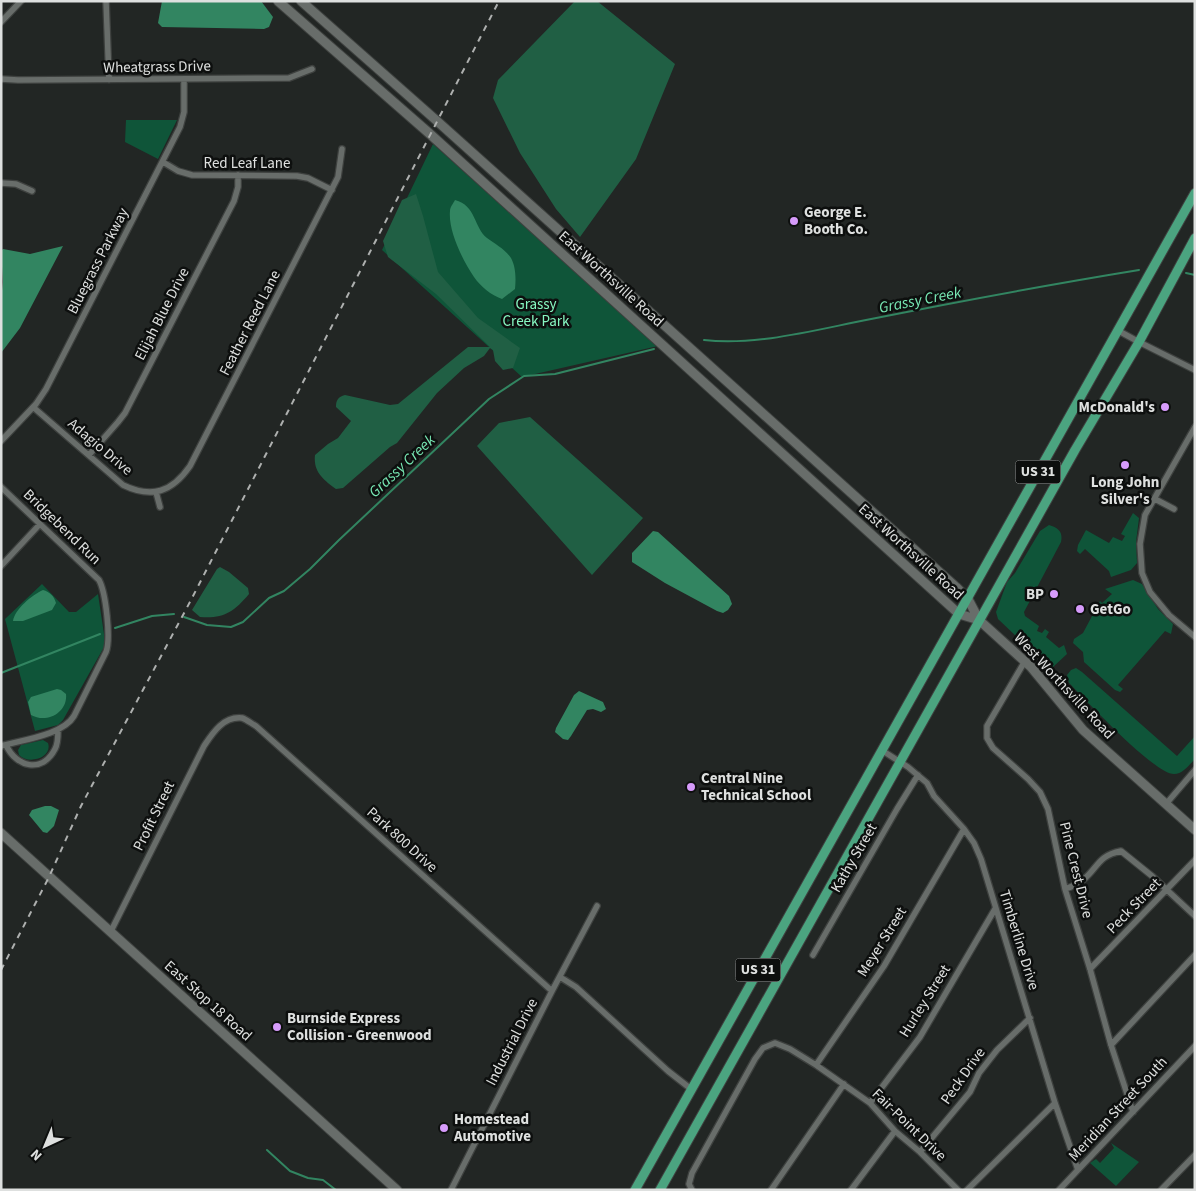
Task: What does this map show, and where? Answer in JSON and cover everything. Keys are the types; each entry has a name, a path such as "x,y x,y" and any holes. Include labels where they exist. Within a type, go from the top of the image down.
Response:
{"main road":[{"name":"East Worthsville Road","path":"278,1 430,134 959,614 979,620"},
{"name":"East Worthsville Road","path":"301,1 968,599 979,620"},
{"name":"US 31","path":"635,1190 1195,193"},
{"name":"US 31","path":"660,1190 979,620 1042,512 1075,450 1139,342 1195,238"},
{"name":"West Worthsville Road","path":"979,620 1025,661 1043,680 1083,730 1195,830"},
{"name":"East Stop 18 Road","path":"1,833 397,1190"}],"street":[{"path":"1,22 21,1"},
{"path":"106,1 109,80"},
{"name":"Wheatgrass Drive","path":"1,79 289,78 312,69"},
{"name":"Bluegrass Parkway","path":"1,441 33,407 46,389 163,162 183,120 184,79"},
{"name":"Feather Reed Lane","path":"156,492 177,482 190,466 332,190 341,170 342,149"},
{"name":"Red Leaf Lane","path":"163,162 178,171 192,175 297,176 308,178 332,190"},
{"name":"Elijah Blue Drive","path":"89,455 125,413 234,201 238,187 238,175"},
{"path":"1,183 16,184 32,191"},
{"path":"1117,330 1195,370"},
{"name":"Adagio Drive","path":"33,407 124,485 145,493 156,492"},
{"path":"1195,427 1146,515 1140,544 1142,573 1150,592 1160,605 1195,637"},
{"name":"Bridgebend Run","path":"1,487 99,580 103,590 109,642 106,652 71,721 58,730"},
{"path":"156,492 160,507"},
{"path":"1155,498 1174,509"},
{"path":"1,566 40,524"},
{"name":"Pine Crest Drive","path":"1025,661 987,726 987,738 993,748 1040,792 1048,809 1065,889 1111,1045 1133,1112"},
{"name":"Park 800 Drive","path":"230,720 242,718 256,726 552,991"},
{"name":"Profit Street","path":"111,931 204,746 216,728 230,720"},
{"path":"58,730 55,748 48,758 38,764 22,763 12,756 4,746 58,730"},
{"name":"Timberline Drive","path":"883,751 927,783 934,796 974,843 981,859 1055,1103 1078,1170"},
{"path":"1166,804 1195,770"},
{"name":"Kathy Street","path":"813,955 896,809 918,775"},
{"name":"Meyer Street","path":"816,1065 884,966 964,829"},
{"path":"1065,889 1083,881 1109,854 1121,851 1195,916"},
{"name":"Peck Street","path":"1090,969 1195,860"},
{"name":"Industrial Drive","path":"451,1190 597,906"},
{"name":"Hurley Street","path":"870,1103 920,1037 995,909"},
{"path":"1111,1045 1195,956"},
{"path":"560,976 576,987 668,1071 691,1089"},
{"name":"Peck Drive","path":"920,1152 970,1092 979,1072 997,1050 1030,1018"},
{"path":"692,1190 689,1184 692,1173 755,1059 763,1048 775,1043 790,1049 816,1065"},
{"name":"Meridian Street South","path":"1059,1190 1195,1046"},
{"name":"Fair-Point Drive","path":"816,1065 870,1103 895,1131 920,1152 958,1190"},
{"path":"771,1190 844,1084"},
{"path":"967,1190 1055,1103"},
{"path":"851,1190 895,1131"},
{"path":"1161,1190 1195,1154"}],"green space":[{"path":"126,120 177,120 158,159 125,142"},
{"name":"Grassy Creek Park","path":"433,144 658,346 522,377 382,250"},
{"path":"1133,513 1139,518 1136,542 1137,563 1131,570 1111,577 1109,571 1085,549 1080,554 1077,551 1086,530 1109,543 1113,537 1122,541 1125,536 1121,534"},
{"path":"1049,525 1060,531 1061,542 1024,612 1025,616 1039,626 1037,631 1042,633 1045,629 1049,632 1046,637 1059,648 1064,645 1067,654 1053,667 1044,666 1039,658 998,619 996,612 1007,582 1015,573 1040,531"},
{"path":"1133,580 1142,584 1158,609 1173,624 1171,634 1165,631 1118,685 1123,689 1120,692 1115,690 1084,662 1083,652 1073,643 1074,639 1083,633 1100,601 1102,603 1112,594 1105,589"},
{"path":"42,584 69,612 76,612 98,594 104,647 63,720 58,725 35,731 5,619"},
{"path":"1076,668 1177,756 1195,736 1195,759 1183,771 1174,774 1164,771 1136,750 1069,683 1067,675"},
{"path":"43,740 48,743 49,748 43,756 33,760 19,755 18,750 21,745"},
{"path":"1111,1143 1139,1162 1116,1186 1090,1163 1096,1159 1100,1163 1114,1148"}],"shaded area":[{"path":"162,1 261,1 273,17 269,27 264,29 162,27 158,23"},
{"path":"575,1 597,1 675,64 636,159 580,237 556,209 520,153 493,98 498,80"},
{"path":"416,194 438,272 478,318 520,348 513,368 503,370 495,361 493,350 490,348 484,356 464,368 437,393 397,443 343,488 336,489 318,471 315,455 338,438 351,421 336,407 339,398 345,395 390,405 398,404 468,347 490,347 436,294 388,257 383,241 402,200"},
{"path":"455,200 467,207 483,234 503,249 511,258 514,265 515,289 502,299 490,293 480,284 461,254 451,228 450,219 450,210"},
{"path":"63,246 20,328 1,353 1,299 3,282 1,251 3,249 30,254"},
{"path":"530,417 643,518 592,575 477,446 499,423"},
{"path":"653,531 658,532 729,596 732,604 728,610 723,613 717,611 665,583 632,562 632,553"},
{"path":"220,567 248,588 249,594 228,613 215,617 200,617 192,610"},
{"path":"43,590 51,595 56,603 52,610 23,621 13,621 14,616 25,603"},
{"path":"57,689 66,694 64,706 60,711 55,715 44,718 31,715 28,702 31,697"},
{"path":"579,691 603,702 606,709 601,712 593,709 587,710 568,740 563,739 555,732 556,728 574,695"},
{"path":"51,806 59,810 54,826 47,833 43,832 29,815 32,810"}],"waterway":[{"name":"Grassy Creek","path":"704,340 744,341 785,336 968,300 1139,270"},
{"name":"Grassy Creek","path":"1186,273 1195,275"},
{"name":"Grassy Creek","path":"184,617 207,625 231,627 243,622 269,598 284,591 310,569 489,399 524,376 555,374 654,349"},
{"name":"Grassy Creek","path":"115,628 152,616 174,614"},
{"name":"Grassy Creek","path":"1,673 100,634"},
{"path":"267,1150 290,1171 308,1178 323,1180 336,1190"}],"railway":[{"path":"1,970 49,877 81,806 191,600 499,1"}],"place":[{"name":"George E. Booth Co.","path":"794,221"},
{"name":"McDonald's","path":"1165,407"},
{"name":"Long John Silver's","path":"1125,465"},
{"name":"BP","path":"1054,594"},
{"name":"GetGo","path":"1080,609"},
{"name":"Central Nine Technical School","path":"691,787"},
{"name":"Burnside Express Collision - Greenwood","path":"277,1027"},
{"name":"Homestead Automotive","path":"444,1128"}]}
